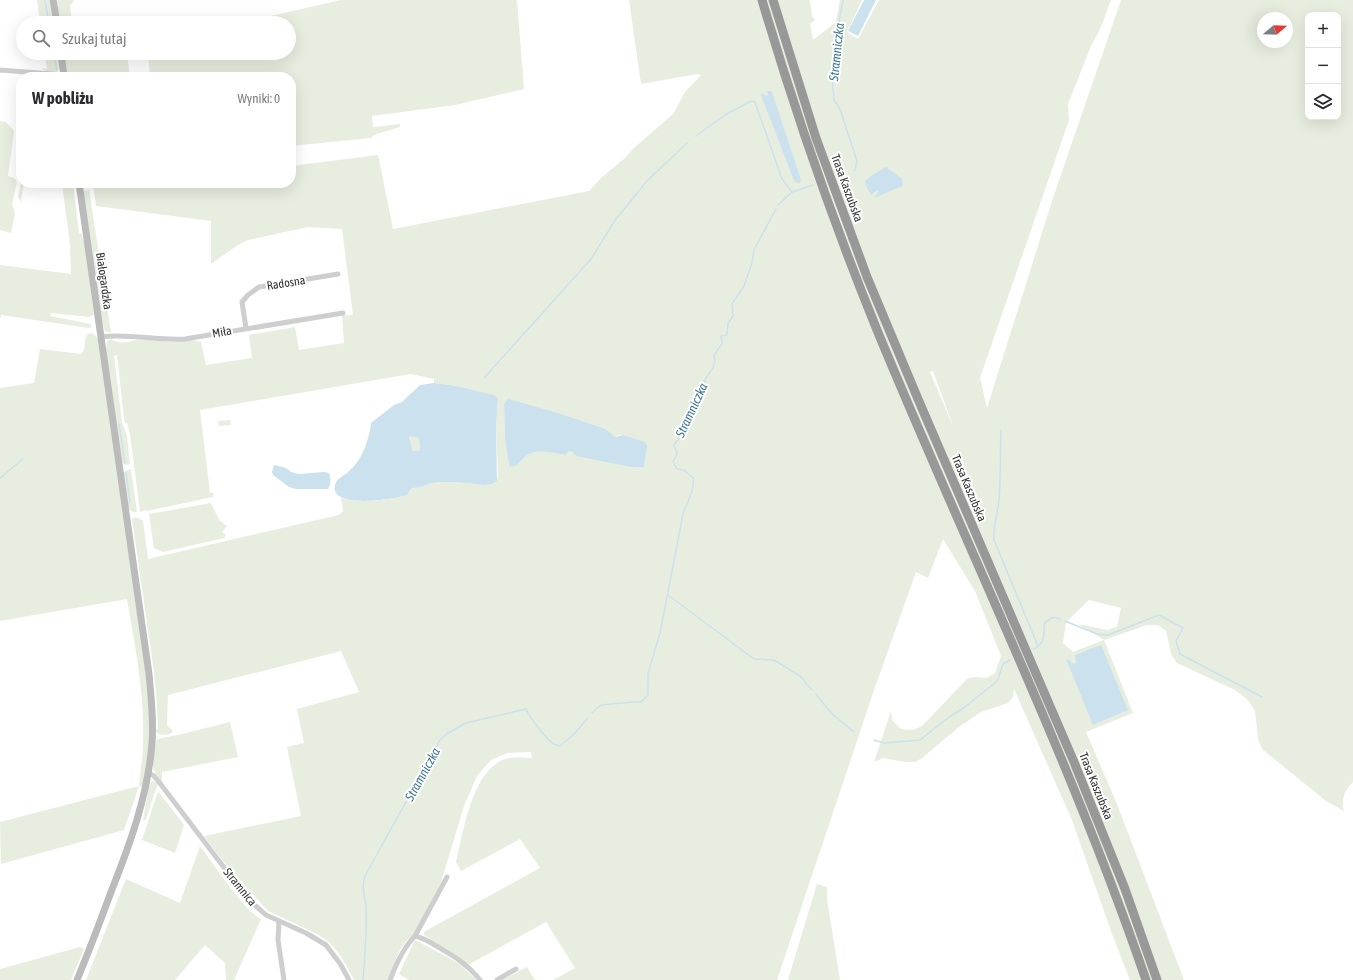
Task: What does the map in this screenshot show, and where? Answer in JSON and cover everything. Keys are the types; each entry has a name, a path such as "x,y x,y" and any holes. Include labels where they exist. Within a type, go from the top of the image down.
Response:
{"highway":[{"name":"Trasa Kaszubska","path":"762,0 807,142 861,290 893,369 1080,804 1146,980"},
{"name":"Trasa Kaszubska","path":"773,0 816,138 867,277 1074,762 1125,889 1157,980"}],"main road":[{"path":"53,0 56,16"},
{"path":"62,60 63,72"},
{"name":"Białogardzka","path":"77,980 128,848 139,813 152,746 150,680 80,188"}],"street":[{"path":"0,70 21,72"},
{"name":"Radosna","path":"246,328 242,302 256,288 338,274"},
{"name":"Miła","path":"101,337 124,335 175,339 343,313"},
{"name":"Stramnica","path":"148,772 159,782 248,899 261,911 279,921 306,932 326,945 341,965 349,980"},
{"path":"390,980 397,961 409,942 416,936 447,877"},
{"path":"279,921 278,940 284,980"},
{"path":"416,936 424,938 459,959 472,970 480,980"},
{"path":"497,980 516,969"}],"green space":[{"path":"37,0 50,0 53,16 39,16"},
{"path":"56,0 74,0 70,6 71,16 58,16"},
{"path":"341,0 517,0 524,89 455,105 372,116 373,127 400,124 400,127 374,135 371,138 296,146 296,72 150,72 149,60 296,60 296,16 271,16"},
{"path":"629,0 810,0 812,16 815,20 810,24 813,40 836,22 840,0 862,0 847,32 858,39 879,0 1111,0 1068,104 1069,120 980,378 987,408 1052,201 1121,0 1353,0 1353,782 1344,795 1344,811 1326,801 1262,749 1258,739 1255,711 1248,700 1235,690 1177,663 1171,654 1166,631 1158,625 1147,625 1104,640 1133,713 1086,732 1117,804 1184,980 1130,980 1112,934 1072,820 1014,689 1013,697 1008,703 981,712 959,727 922,758 915,762 905,762 883,758 874,762 891,711 892,720 901,729 913,730 922,726 967,679 974,677 987,678 995,673 1001,656 975,591 943,539 928,578 916,572 873,693 777,980 553,980 575,968 546,922 468,965 424,935 424,932 429,929 540,868 520,839 461,871 456,862 466,818 478,785 487,772 497,763 510,758 532,758 531,752 508,753 491,760 477,776 464,806 441,882 414,934 406,941 400,950 387,980 354,980 338,952 329,942 317,934 268,911 222,860 204,836 301,816 287,747 304,743 297,709 359,692 341,651 168,695 167,725 172,730 172,733 165,735 158,734 155,730 158,729 154,672 132,519 138,518 143,521 148,559 339,515 343,511 341,498 356,501 374,501 392,498 407,495 412,488 419,488 437,482 483,485 494,483 497,481 498,474 496,427 498,398 494,395 457,386 434,383 434,379 411,374 200,410 210,493 214,493 213,497 140,512 130,434 124,418 117,355 114,356 122,423 127,436 130,464 126,465 121,462 106,351 107,341 111,339 117,342 124,342 137,339 175,342 192,340 201,342 206,365 252,358 249,335 295,327 299,350 344,343 342,315 353,315 342,229 308,227 248,240 238,245 211,264 211,221 96,206 94,188 296,188 296,165 378,155 393,229 589,191 602,177 673,114 685,92 701,75 697,74 641,84","holes":["933,371 952,424 930,372","508,400 562,414 606,429 615,437 619,435 647,445 644,467 569,451 566,455 543,450 530,453 522,458 518,463 509,466 505,439 504,404","1089,600 1121,608 1117,627 1107,630 1078,624 1104,640 1073,652 1063,643 1066,622"]},
{"path":"45,60 59,60 60,67 56,72 47,72 41,68 47,69"},
{"path":"64,60 128,60 129,72 66,72"},
{"path":"0,121 6,122 14,131 8,176 14,178 16,181 16,187 12,205 15,214 11,233 0,230"},
{"path":"20,188 23,188 21,202 18,197"},
{"path":"63,188 74,188 79,233 81,233 85,243 94,315 89,317 51,313 50,316 91,324 91,327 89,328 1,315 0,319 0,265 71,274 70,245"},
{"path":"89,188 111,333 105,331 102,323 83,191 89,190"},
{"path":"92,333 99,341 145,668 150,723 148,753 143,787 139,786 143,748 141,689 127,599 0,621 0,388 34,383 40,349 81,354 84,349 86,336"},
{"path":"230,420 231,425 219,426 218,421"},
{"path":"410,436 419,438 420,450 413,451"},
{"path":"131,469 137,512 132,512 129,509 125,491 123,473"},
{"path":"211,503 219,520 227,526 222,532 226,535 224,538 163,552 154,548 149,514"},
{"path":"230,722 238,757 162,772 161,781 152,763 153,749 158,739"},
{"path":"153,781 158,783 146,819 143,821 149,783"},
{"path":"139,786 124,830 1,864 0,822"},
{"path":"158,791 184,825 175,853 142,840"},
{"path":"200,846 246,907 261,919 234,980 226,980 225,963 205,945 175,980 86,980 126,879 180,903"},
{"path":"817,884 827,887 827,899 840,980 788,980"},
{"path":"415,940 460,964 476,980 409,980 399,974"},
{"path":"80,947 84,949 71,980 0,980 0,969"},
{"path":"527,967 535,980 502,980"}],"water":[{"path":"864,0 876,0 858,36 848,31"},
{"path":"767,91 771,91 773,95 801,180 799,183 795,182 793,178 761,95 763,93 765,96 768,95"},
{"path":"886,167 902,179 903,185 874,198 879,191 877,190 871,195 865,181"},
{"path":"434,383 457,386 494,395 498,398 496,427 497,481 487,485 450,482 433,483 419,488 412,488 407,495 390,499 365,501 342,498 336,493 335,485 339,479 353,467 361,456 367,443 371,423 394,405 402,402 420,385","holes":["409,437 419,438 420,450 413,451"]},
{"path":"508,399 562,414 606,429 615,437 623,435 645,442 647,448 644,467 632,467 576,456 573,452 569,451 566,455 538,451 533,452 526,456 517,465 512,467 509,466 505,439 504,404"},
{"path":"274,465 286,468 291,472 299,474 329,473 329,487 328,489 296,489 289,487 273,475 272,472"},
{"path":"1101,645 1128,710 1093,725 1066,659 1073,664 1076,663 1075,655"}],"waterway":[{"path":"45,0 48,16"},
{"name":"Stramniczka","path":"843,0 838,26 839,43 834,63 835,71 832,78 834,100 840,109 857,161 854,171"},
{"path":"55,60 57,71"},
{"path":"696,136 725,115 751,101 755,102 782,179 792,192"},
{"path":"484,378 591,259 616,219 647,181 687,143"},
{"name":"Stramniczka","path":"839,176 845,174"},
{"name":"Stramniczka","path":"778,205 792,192 813,185"},
{"name":"Stramniczka","path":"592,713 601,705 641,702 648,695 648,674 660,633 683,514 693,487 693,478 684,470 677,469 673,462 677,454 674,445 679,438 686,419 695,405 706,378 713,368 715,360 714,355 722,344 721,336 727,335 728,323 733,316 732,304 744,286 752,263 754,250 776,209"},
{"path":"119,424 125,463"},
{"path":"1001,430 1000,490 994,540 1038,646"},
{"path":"0,478 23,459"},
{"path":"126,473 130,502"},
{"path":"668,595 754,659 774,660 800,676 812,690"},
{"path":"1065,621 1097,634 1108,635 1159,615 1183,628 1176,641 1180,654 1262,697"},
{"path":"1034,649 1042,642 1044,624 1053,618 1060,619"},
{"path":"874,740 884,743 920,740 996,682 1003,664 1010,660"},
{"path":"816,694 831,713 854,732"},
{"name":"Stramniczka","path":"363,980 366,925 366,907 363,888 365,876 440,740 448,733 466,723 526,709 534,723 547,738 554,744 560,746 574,734 588,718"}]}
